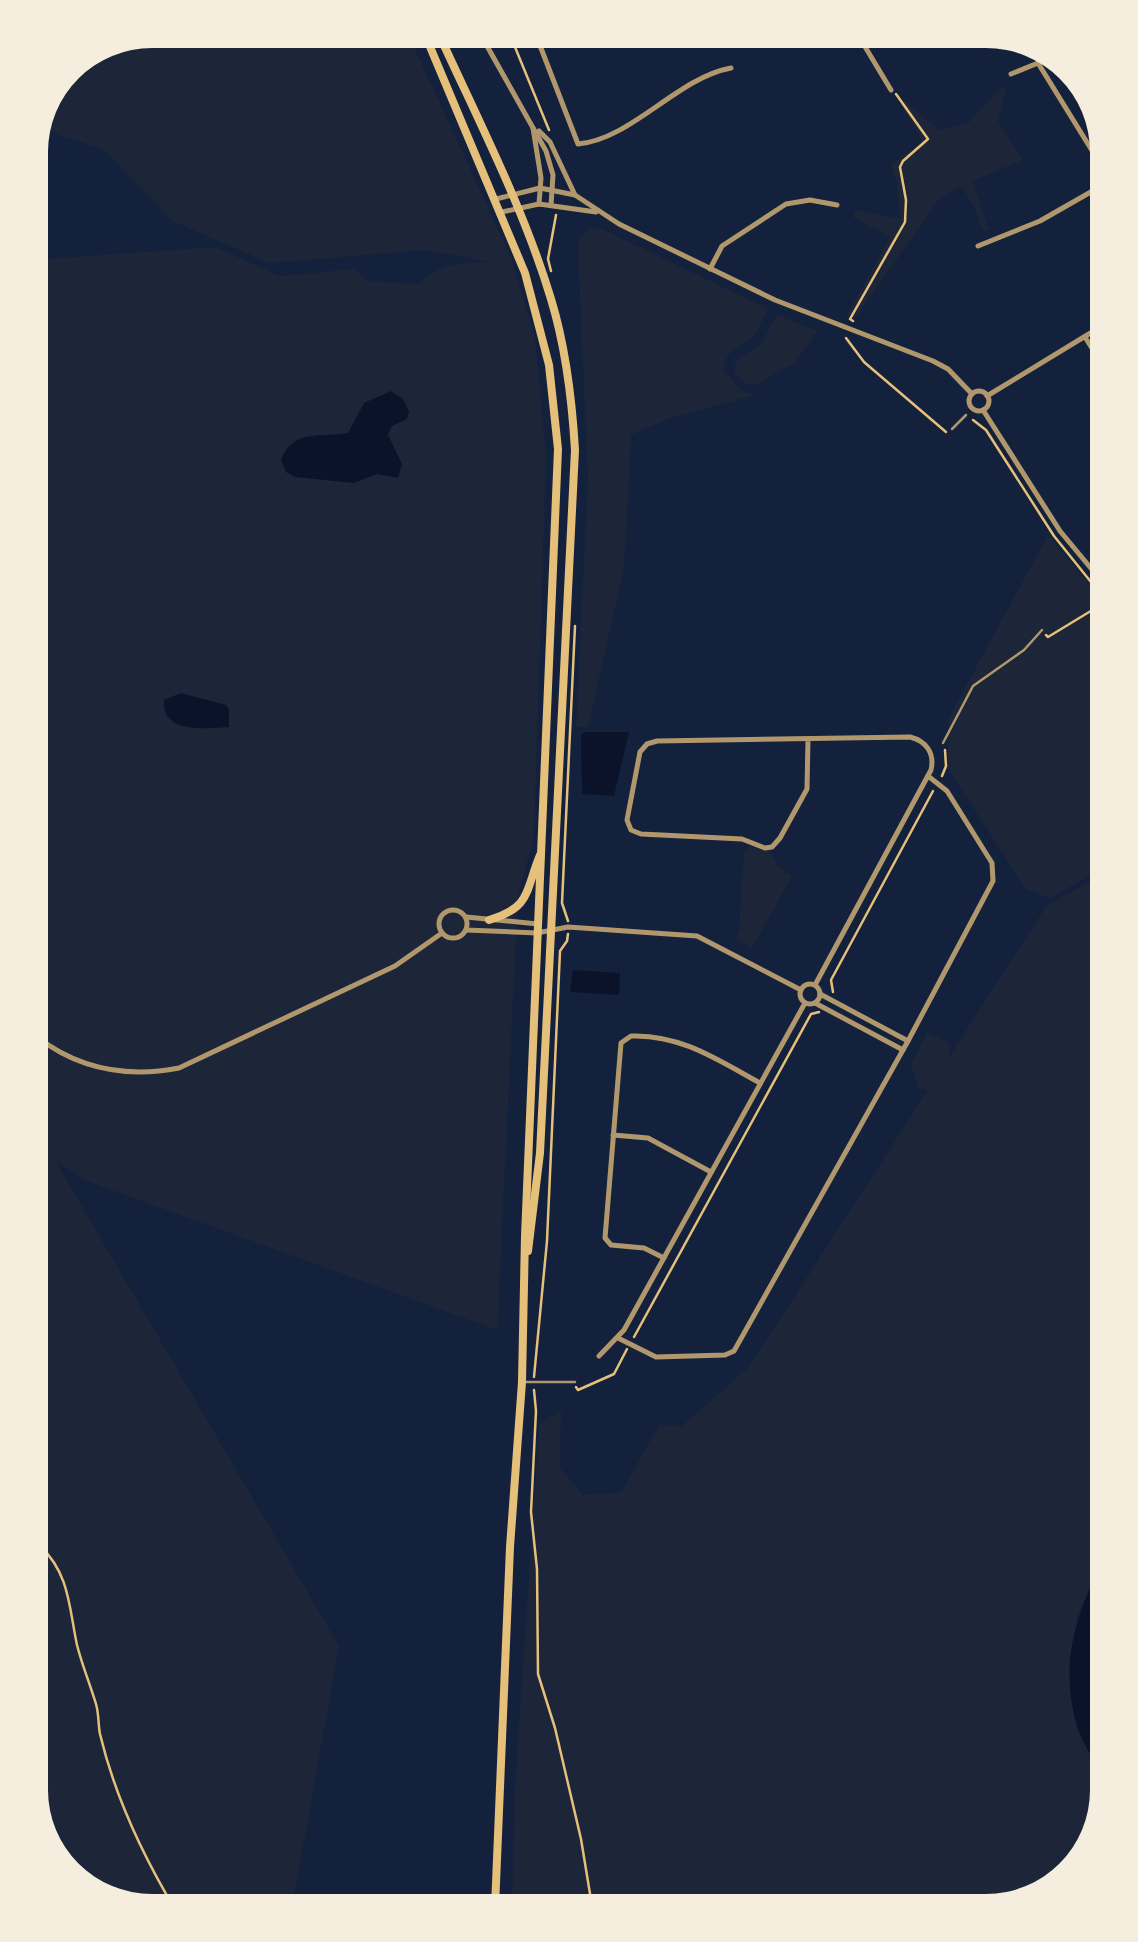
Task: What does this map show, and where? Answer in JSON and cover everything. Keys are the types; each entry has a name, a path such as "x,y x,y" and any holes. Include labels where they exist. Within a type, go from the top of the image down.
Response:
{"highway":[{"path":"431,48 525,273 552,381 558,449 522,1382 512,1513 496,1894"},
{"path":"445,48 511,194 556,317 572,405 575,450 540,1153 526,1260"},
{"path":"489,920 507,915 522,904 543,849"}],"street":[{"path":"489,48 550,163 551,205"},
{"path":"541,48 578,144 597,139 704,77 732,68"},
{"path":"866,48 891,90"},
{"path":"1012,74 1038,63 1090,147"},
{"path":"533,125 540,160 539,204"},
{"path":"533,125 550,142 575,195"},
{"path":"496,200 540,188 575,195 599,212 774,300 933,361 948,369 972,394"},
{"path":"978,246 1040,222 1090,193"},
{"path":"710,269 722,246 786,204 810,200 838,204"},
{"path":"502,212 539,204 599,212"},
{"path":"988,396 1090,333"},
{"path":"1084,337 1090,346"},
{"path":"983,410 988,396 980,391 972,394 971,408 983,410 1060,530 1090,567"},
{"path":"808,739 806,789 772,847 742,839 640,834 631,830 626,820 640,752 647,744 808,739 921,741 930,750 928,776 815,986"},
{"path":"618,1338 648,1354 664,1357 725,1355 734,1350 908,1041 993,881 994,871 984,848 938,782 928,776"},
{"path":"442,933 439,921 444,913 456,909 466,917 537,928 697,936 801,990"},
{"path":"466,917 466,930"},
{"path":"442,933 457,938 466,930 537,928"},
{"path":"48,1045 67,1057 99,1068 146,1074 179,1068 395,966 442,933"},
{"path":"902,1050 816,1003 806,1003 800,996 801,990 809,984 815,986 820,994 908,1041"},
{"path":"816,1003 820,994"},
{"path":"598,1356 618,1338 806,1003"},
{"path":"664,1258 644,1248 608,1242 604,1233 619,1048 626,1038 658,1036 684,1043 760,1084"},
{"path":"613,1134 648,1138 711,1172"}],"lane":[{"path":"952,430 966,415"},
{"path":"943,744 973,686 1024,650 1042,630"},
{"path":"522,1382 574,1382"}],"path":[{"path":"515,48 552,136"},
{"path":"853,320 850,319 905,222 900,167 928,139 904,102 891,90"},
{"path":"846,338 864,362 946,432 952,430"},
{"path":"1042,630 1048,637 1090,611"},
{"path":"834,995 831,980 946,766 943,744"},
{"path":"560,950 547,1241 533,1382 536,1412 531,1512 537,1569 538,1674 564,1765 590,1894"},
{"path":"574,1382 578,1390 611,1376 812,1014 824,1012"},
{"path":"48,1554 66,1585 77,1644 122,1805 148,1866 165,1894"}],"shaded area":[{"path":"152,48 414,48 512,260 535,338 546,455 534,837 518,894 497,1330 87,1181 55,1160 339,1646 294,1894 145,1894 118,1889 94,1877 73,1859 58,1836 50,1811 48,259 215,247 280,276 356,269 366,281 419,284 444,268 491,262 425,250 269,263 173,221 102,149 50,132 65,94 78,78 112,55"},
{"path":"1002,86 1006,89 998,121 1023,160 972,181 989,230 983,231 961,186 937,202 856,317 847,315 890,237 853,217 856,210 900,219 897,182 891,164 923,142 901,105 905,101 940,130 968,123"},
{"path":"591,228 602,229 768,309 753,336 729,354 724,363 723,370 742,391 755,395 670,418 631,435 624,568 588,727 576,727 588,477 578,250 579,239"},
{"path":"777,315 818,331 793,365 762,382 748,384 734,371 736,360 760,345"},
{"path":"391,391 403,399 409,412 407,419 392,426 388,435 402,464 398,478 377,474 354,483 295,477 286,472 281,460 293,443 309,436 348,433 364,403"},
{"path":"1048,535 1090,585 1090,875 1050,899 1026,889 948,769 948,719"},
{"path":"181,693 226,705 229,727 188,727 170,719 164,700"},
{"path":"584,732 629,732 614,796 582,794"},
{"path":"749,846 770,851 777,866 792,876 752,948 735,939 739,930 744,852"},
{"path":"1090,882 1090,1588 1077,1616 1077,1725 1090,1753 1090,1804 1077,1842 1050,1873 1032,1884 1000,1894 512,1894 515,1787 539,1424 561,1410 560,1468 583,1495 621,1493 659,1425 682,1426 749,1367 928,1090 919,1088 911,1066 927,1032 949,1043 949,1057 1047,905"},
{"path":"573,970 620,973 619,995 570,992"},
{"path":"1090,1588 1090,1754 1076,1723 1070,1676 1074,1635"}]}
